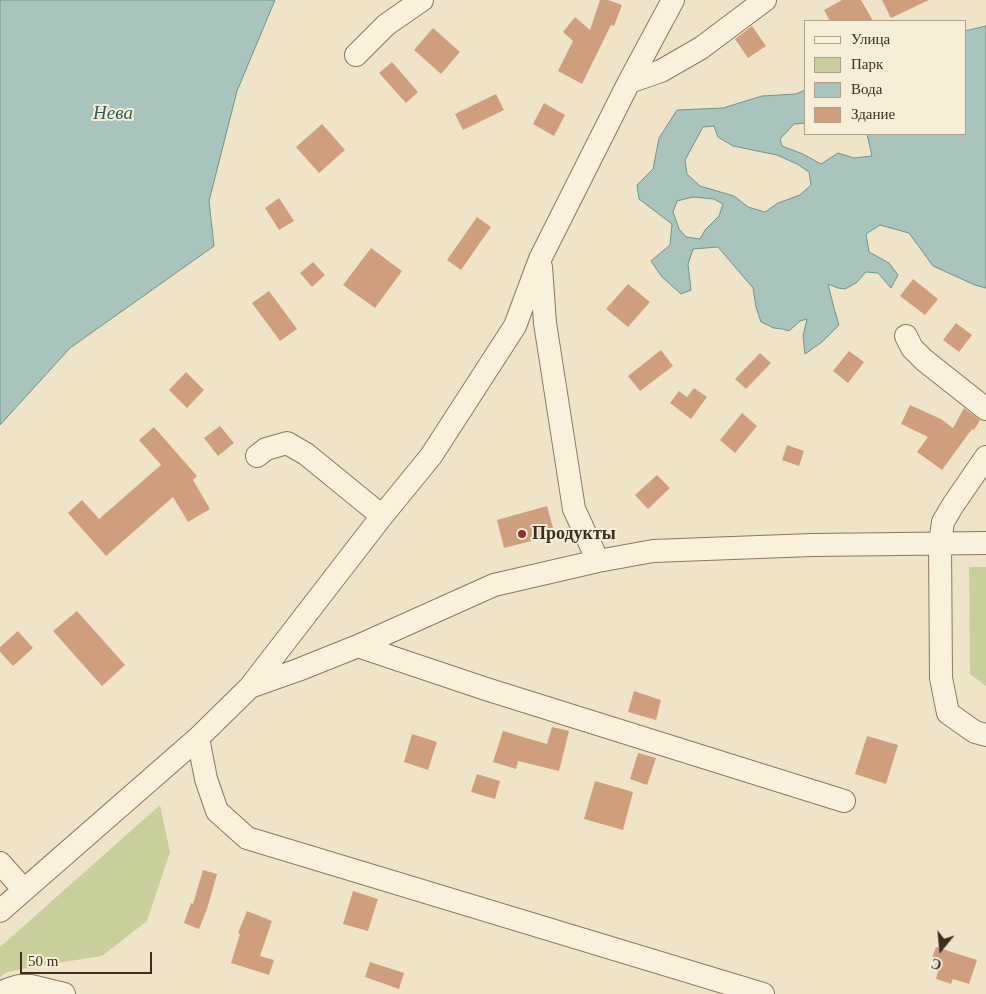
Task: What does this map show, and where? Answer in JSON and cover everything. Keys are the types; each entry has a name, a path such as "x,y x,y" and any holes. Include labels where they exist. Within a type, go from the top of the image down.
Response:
{"street":[{"path":"356,55 386,25 422,0"},
{"path":"0,911 198,738 250,687 382,516 431,456 515,326 540,259 629,82 673,0"},
{"path":"629,82 661,71 702,48 765,0"},
{"path":"540,259 545,323 574,508 598,561"},
{"path":"906,336 912,348 924,360 986,409"},
{"path":"257,456 266,449 287,443 306,454 382,516"},
{"path":"986,457 943,522 940,543 941,678 948,713 975,732 986,735"},
{"path":"250,687 358,646 494,585 598,561 654,551 812,545 986,543"},
{"path":"358,646 486,689 844,801"},
{"path":"198,738 206,779 217,811 247,838 763,994"},
{"path":"0,863 24,890"},
{"path":"0,993 14,988 31,986 64,994"}],"green space":[{"path":"969,567 986,567 986,686 970,674"},
{"path":"160,805 170,852 147,921 102,956 31,967 5,973 0,978 0,947"}],"water":[{"name":"Нева","path":"0,0 275,0 237,91 209,201 214,246 70,348 0,425"},
{"path":"986,26 986,288 933,266 909,233 880,225 866,234 869,252 889,263 898,275 891,288 878,273 866,272 856,283 845,289 828,284 839,325 822,342 805,354 803,336 807,319 800,321 789,331 774,328 761,322 753,288 718,247 693,249 688,264 691,290 681,294 662,277 651,261 670,245 672,224 639,199 637,185 653,169 659,138 677,110 723,108 762,96 796,94 804,90 804,123 794,124 780,139 782,146 803,154 821,164 838,153 854,158 872,156 867,135 966,135 966,31","holes":["714,126 718,137 733,146 777,155 797,164 809,172 811,185 800,195 778,203 765,212 748,207 734,196 700,186 687,174 685,160 703,127","693,197 714,199 723,204 719,216 705,230 700,239 686,237 679,229 673,212 677,201"]}],"building":[{"path":"600,0 608,0 622,5 614,26 611,25 582,84 558,71 573,41 563,32 575,17 590,30"},
{"path":"842,0 861,0 872,20 829,20 824,10"},
{"path":"882,0 929,0 891,18"},
{"path":"752,26 766,46 748,58 735,39"},
{"path":"433,28 460,52 441,74 414,50"},
{"path":"392,62 418,92 406,103 379,73"},
{"path":"496,94 504,110 463,130 455,114"},
{"path":"544,103 565,115 554,136 533,124"},
{"path":"322,124 345,150 319,173 296,147"},
{"path":"279,198 294,221 279,230 265,208"},
{"path":"477,217 491,227 461,270 447,260"},
{"path":"371,248 402,271 375,308 343,285"},
{"path":"313,262 325,275 312,287 300,273"},
{"path":"913,279 938,299 925,315 900,296"},
{"path":"628,284 650,302 628,327 606,309"},
{"path":"269,291 297,329 280,341 252,303"},
{"path":"956,323 972,335 959,352 943,340"},
{"path":"661,350 673,366 640,391 628,376"},
{"path":"849,351 864,362 848,383 833,371"},
{"path":"760,353 771,363 746,389 735,379"},
{"path":"186,372 204,390 187,408 169,390"},
{"path":"694,388 707,397 691,419 670,403 679,391 687,397"},
{"path":"910,405 941,419 953,428 964,408 980,420 942,470 917,452 928,437 901,424"},
{"path":"742,413 757,426 735,453 720,440"},
{"path":"220,426 234,443 218,456 204,438"},
{"path":"154,427 197,476 193,480 210,509 188,522 173,497 106,556 68,513 82,500 99,519 161,465 139,440"},
{"path":"787,445 804,451 799,466 782,460"},
{"path":"657,475 670,488 648,509 635,495"},
{"path":"547,506 555,535 504,548 497,520"},
{"path":"77,611 125,665 102,686 53,631"},
{"path":"18,631 33,648 13,666 0,652 0,647"},
{"path":"634,691 661,700 656,720 628,712"},
{"path":"552,727 569,731 559,771 518,761 516,769 493,762 503,731 547,744"},
{"path":"412,734 437,742 428,770 404,762"},
{"path":"867,736 898,745 886,784 855,774"},
{"path":"638,753 656,758 647,785 630,779"},
{"path":"477,774 500,781 495,799 471,792"},
{"path":"595,781 633,792 623,830 584,819"},
{"path":"203,870 217,874 199,929 184,923 191,903 193,904"},
{"path":"353,891 378,899 368,931 343,924"},
{"path":"247,911 272,921 260,956 274,960 269,975 231,963 240,934 238,933"},
{"path":"936,947 977,960 969,984 953,979 951,984 936,979 938,971 934,969 936,962 931,960"},
{"path":"370,962 404,973 399,989 365,977"}],"place":[{"name":"Продукты","path":"522,534"}]}
